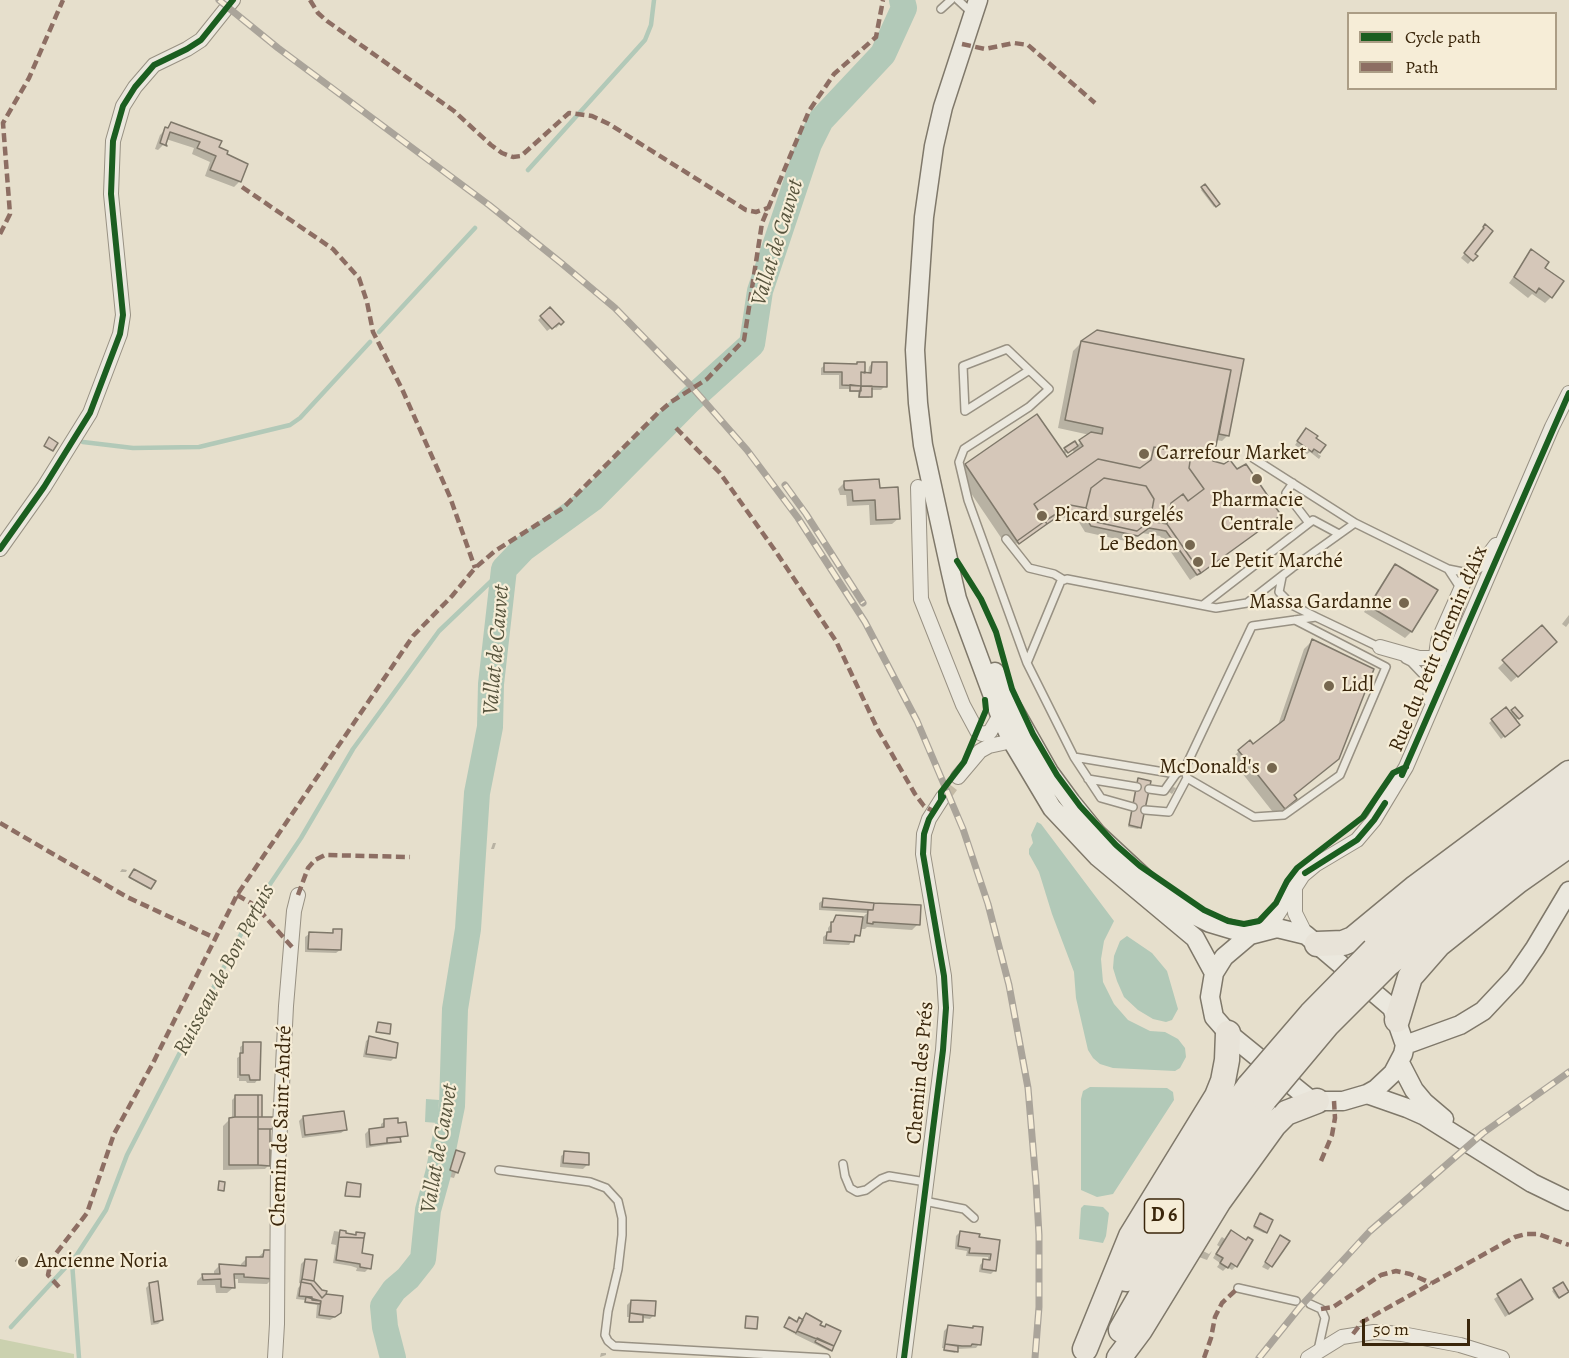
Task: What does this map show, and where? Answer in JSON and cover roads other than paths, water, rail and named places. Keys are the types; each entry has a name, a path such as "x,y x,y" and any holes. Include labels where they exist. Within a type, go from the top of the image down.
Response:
{"highway":[{"path":"1311,940 1343,943 1353,939 1416,886 1569,773"},
{"name":"D 6","path":"1381,957 1476,866 1569,797"},
{"name":"D 6","path":"1090,1355 1183,1184 1213,1136 1257,1093 1311,1014 1381,957 1569,822"},
{"path":"1397,1020 1410,977 1438,945 1518,881 1569,845"},
{"path":"1090,1355 1131,1236 1220,1089 1227,1060 1228,1033"},
{"path":"1119,1358 1140,1330 1219,1201 1274,1125 1286,1113 1317,1101"}],"main road":[{"path":"975,7 943,107 934,146 924,217 915,350 923,445 957,599 1000,715 1012,741 1052,808 1098,857 1195,938 1214,974"},
{"path":"936,505 1003,691 1049,772 1065,795 1097,834 1153,886 1186,911 1210,923 1258,932 1289,930 1311,940 1386,1001 1392,1008 1405,1045 1400,1063 1386,1081 1367,1094 1343,1101 1317,1101 1308,1098 1228,1033 1214,1017 1210,997 1214,974 1231,949 1258,932"},
{"path":"1405,1045 1460,1025 1487,1007 1515,977 1569,891"},
{"path":"1400,1063 1409,1082 1424,1102 1494,1160"},
{"path":"1367,1094 1425,1116 1532,1183 1569,1201"}],"street":[{"path":"0,549 44,487 90,413 120,334 123,315 111,194 113,141 123,106 135,87 154,65 187,50 201,40 233,0"},
{"name":"Rue du Petit Chemin d'Aix","path":"1258,932 1276,917 1295,885 1315,865 1357,840 1374,820 1406,767 1569,393"},
{"path":"918,487 921,599 963,705 977,731 982,734 990,732 1000,715"},
{"path":"1428,717 1438,641 1468,573 1484,561 1510,526"},
{"path":"1380,647 1419,658 1440,658 1468,624"},
{"path":"958,777 981,751 989,746 1012,741"},
{"name":"Chemin des Prés","path":"904,1358 943,1050 946,1008 944,976 923,854 924,834 933,811 943,797"},
{"path":"1295,885 1295,913 1311,940"},
{"name":"Chemin de Saint-André","path":"275,1358 278,1166 285,1029 294,911 298,895"},
{"path":"1313,1354 1332,1342 1353,1334 1387,1332 1460,1345 1502,1358"}],"lane":[{"path":"941,9 951,0"},
{"path":"958,0 975,7"},
{"path":"1028,371 965,411 963,366 1007,349 1049,389 1029,407 964,449 959,462 968,500 1027,663 1074,757 1101,798 1132,807"},
{"path":"1253,458 1354,523 1448,569 1468,573"},
{"path":"1293,483 1286,493 1309,524"},
{"path":"1203,605 1313,520 1339,534"},
{"path":"1006,539 1029,568 1054,574 1064,580 1216,608 1247,603 1354,523"},
{"path":"1448,569 1465,595 1450,638 1451,662"},
{"path":"1283,574 1279,592 1292,605 1411,662 1432,684"},
{"path":"1027,663 1061,581 1064,580"},
{"path":"1149,789 1164,791 1176,774 1185,768 1252,626 1316,617"},
{"path":"1187,778 1254,817 1284,815 1340,775 1386,667 1295,620"},
{"path":"1074,757 1176,774"},
{"path":"1145,810 1169,812 1187,778 1185,768"},
{"path":"1088,779 1137,787"},
{"path":"843,1164 850,1188 857,1192 866,1190 889,1176 926,1182"},
{"path":"499,1170 590,1182 606,1188 618,1201 622,1218 622,1235 605,1335 614,1346 826,1358"},
{"path":"924,1202 964,1209 974,1218"},
{"path":"1238,1288 1296,1301"},
{"path":"1310,1305 1321,1309 1325,1318 1313,1354"}],"waterway":[{"path":"528,170 645,40 651,25 654,0"},
{"name":"Vallat de Cauvet","path":"393,1358 385,1327 383,1306 394,1290 408,1278 423,1259 428,1210 452,1106 455,1009 468,929 477,793 490,727 491,684 504,569 523,549 592,499 689,401 752,344 760,291 809,144 821,120 883,54 904,8 902,0"},
{"path":"379,332 475,228"},
{"path":"83,442 133,448 199,447 290,425 300,418 370,342"},
{"name":"Ruisseau de Bon Pertuis","path":"11,1327 76,1256 106,1210 127,1155 256,905 301,838 353,749 439,631 504,569"},
{"path":"72,1262 79,1358"}],"tunnel":[{"path":"943,797 958,777"}],"railway":[{"path":"219,0 278,48 489,205 615,308 690,385 747,450 798,518 865,622 917,721 963,829 988,904 1009,985 1028,1088 1036,1183 1039,1307 1035,1358"},
{"path":"785,485 863,603"},
{"path":"1259,1358 1300,1307 1370,1231 1483,1133 1569,1072"}],"place":[{"name":"Carrefour Market","path":"1144,454"},
{"name":"Pharmacie Centrale","path":"1257,479"},
{"name":"Picard surgelés","path":"1042,516"},
{"name":"Le Bedon","path":"1190,545"},
{"name":"Le Petit Marché","path":"1198,562"},
{"name":"Massa Gardanne","path":"1404,603"},
{"name":"Lidl","path":"1329,686"},
{"name":"McDonald's","path":"1272,768"},
{"name":"Ancienne Noria","path":"23,1262"}]}
